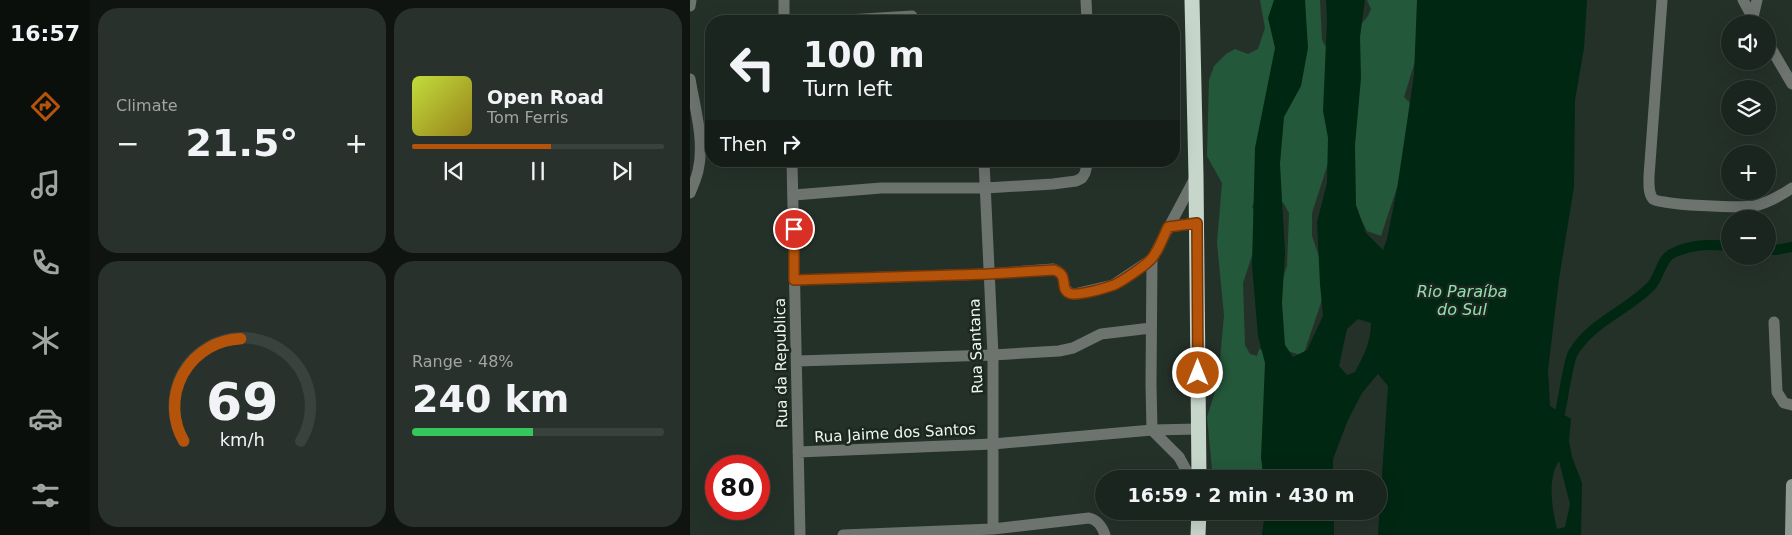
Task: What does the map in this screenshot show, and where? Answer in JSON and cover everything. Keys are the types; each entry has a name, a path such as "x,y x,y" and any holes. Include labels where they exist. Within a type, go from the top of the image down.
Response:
{"highway":[{"path":"1192,0 1200,470"},
{"path":"1198,535 1199,520"}],"main road":[{"path":"1792,485 1792,535"}],"street":[{"path":"690,6 691,0"},
{"path":"784,0 784,15"},
{"path":"1086,0 1087,15"},
{"path":"1662,0 1649,176 1649,191 1652,198 1657,202 1676,204 1752,206 1768,202 1792,188"},
{"path":"1743,0 1751,15"},
{"path":"1755,15 1757,0"},
{"path":"1776,57 1792,84"},
{"path":"690,79 699,130 699,163 690,193"},
{"path":"699,130 705,130"},
{"name":"Rua da Republica","path":"792,167 800,535"},
{"name":"Rua Santana","path":"984,167 993,355 993,529"},
{"path":"794,195 881,188 985,188 1076,181 1082,178 1087,167"},
{"path":"1186,470 1179,457 1152,430 1152,259 1196,174"},
{"path":"1168,227 1197,223"},
{"path":"794,280 1054,270 1060,272 1063,276 1065,290 1068,293 1074,294 1113,285 1152,259"},
{"path":"1774,322 1777,392 1784,403 1792,405"},
{"path":"797,361 993,355 1067,350 1101,334 1151,328"},
{"name":"Rua Jaime dos Santos","path":"798,452 994,444 1152,430 1198,429"},
{"path":"843,535 993,529 1089,518 1094,519 1102,526 1105,535"}],"shaded area":[{"path":"1260,0 1320,0 1322,40 1327,49 1343,46 1368,16 1371,9 1367,0 1422,0 1417,55 1404,97 1415,108 1404,166 1381,236 1367,231 1344,185 1332,151 1312,213 1312,236 1324,271 1324,294 1303,356 1282,349 1271,315 1287,266 1289,213 1284,204 1272,192 1256,195 1252,208 1259,211 1259,234 1243,283 1245,345 1250,354 1257,356 1259,349 1273,354 1262,470 1212,470 1207,417 1218,382 1224,315 1217,243 1222,183 1207,156 1209,80 1214,66 1226,54 1235,49 1248,54 1258,49 1265,28"}],"water":[{"name":"Rio Paraíba do Sul","path":"1274,0 1305,0 1308,48 1301,86 1284,117 1280,164 1285,252 1282,303 1285,345 1293,357 1307,350 1323,316 1317,222 1327,183 1328,138 1323,111 1327,20 1326,0 1365,0 1360,37 1361,78 1355,145 1356,205 1366,233 1383,250 1397,189 1414,75 1417,0 1587,0 1584,48 1575,100 1574,187 1559,279 1548,370 1550,406 1571,419 1569,441 1572,457 1582,483 1581,535 1378,535 1379,520 1387,520 1387,470 1382,470 1388,386 1378,374 1362,393 1348,420 1333,459 1333,470 1263,470 1261,458 1265,363 1258,336 1252,265 1255,148 1275,48 1268,18","holes":["1358,319 1371,323 1370,336 1364,354 1355,372 1347,375 1339,366 1347,329","1559,461 1570,504 1565,527 1557,529 1552,503 1552,485 1555,468"]},
{"path":"1264,520 1334,520 1334,535 1262,535"}],"waterway":[{"path":"1560,413 1571,358 1589,333 1651,286 1665,260 1671,254 1699,245 1721,245"},
{"path":"1776,250 1792,247"}],"route":[{"path":"794,229 794,280 1054,270 1060,272 1063,276 1065,290 1068,293 1074,294 1105,288 1119,282 1152,259 1168,227 1197,223 1198,373"}]}
